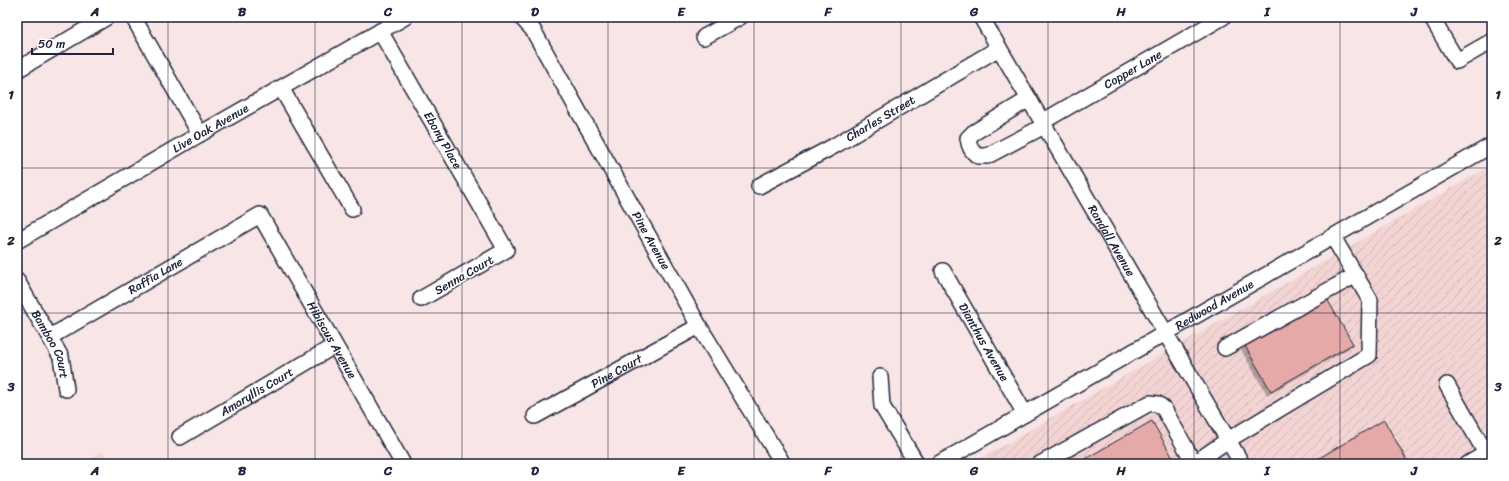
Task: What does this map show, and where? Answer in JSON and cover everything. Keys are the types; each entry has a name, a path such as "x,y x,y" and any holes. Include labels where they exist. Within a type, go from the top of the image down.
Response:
{"street":[{"path":"17,70 107,17"},
{"path":"133,17 200,134"},
{"name":"Live Oak Avenue","path":"17,241 200,134 406,17"},
{"name":"Pine Avenue","path":"521,17 533,30 699,326 783,464"},
{"path":"704,37 740,17"},
{"name":"Randall Avenue","path":"981,17 1242,464"},
{"name":"Copper Lane","path":"1028,99 973,133 968,138 972,152 978,156 987,156 1223,17"},
{"path":"1431,17 1457,61 1492,42"},
{"name":"Ebony Place","path":"380,31 506,250"},
{"name":"Charles Street","path":"759,186 834,146 999,48"},
{"path":"281,88 352,209"},
{"name":"Redwood Avenue","path":"938,464 1492,145"},
{"name":"Raffia Lane","path":"50,337 260,215"},
{"name":"Hibiscus Avenue","path":"260,215 403,464"},
{"path":"1040,464 1150,403 1158,404 1164,409 1194,464 1228,440 1369,355 1370,300 1333,237"},
{"name":"Senna Court","path":"421,299 506,250"},
{"name":"Dianthus Avenue","path":"943,271 1025,414"},
{"path":"1225,348 1356,275"},
{"name":"Bamboo Court","path":"17,281 61,357 66,389"},
{"name":"Pine Court","path":"535,416 699,326"},
{"name":"Amaryllis Court","path":"180,437 334,346"},
{"path":"880,377 882,406 917,464"},
{"path":"1446,385 1490,456 1468,464"}],"shaded area":[{"path":"1492,165 1492,464 971,464"},
{"path":"102,452 109,464 80,464"}],"building":[{"path":"1327,299 1353,344 1271,391 1245,346"},
{"path":"1384,420 1409,464 1309,464"},
{"path":"1152,421 1174,460 1166,464 1076,464"}]}
